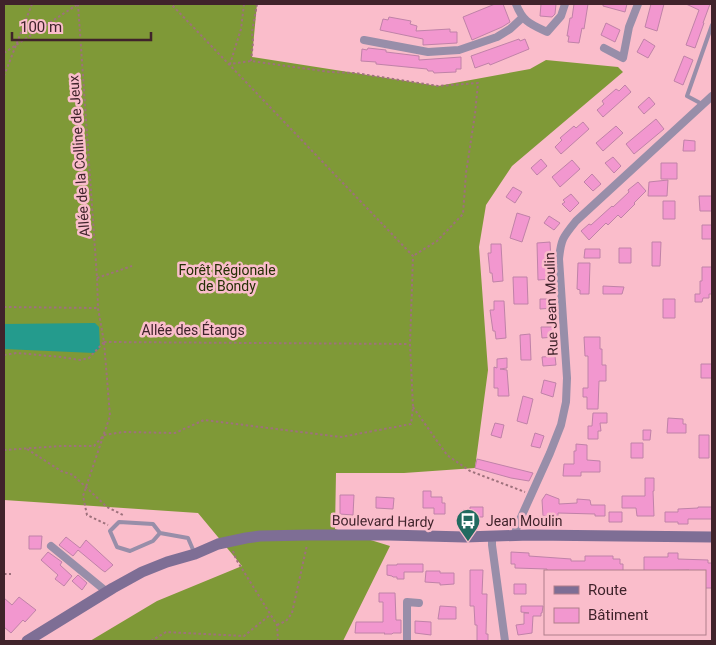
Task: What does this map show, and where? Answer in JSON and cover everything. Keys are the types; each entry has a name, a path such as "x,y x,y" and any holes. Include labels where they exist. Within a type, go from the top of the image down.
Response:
{"street":[{"path":"516,4 522,18 546,32 561,16 564,4"},
{"path":"604,48 623,58 629,26 638,4"},
{"path":"364,40 428,52 459,50 497,37 522,18"},
{"name":"Rue Jean Moulin","path":"514,536 550,453 561,424 566,402 567,378 559,259 561,242 576,221 712,96"},
{"name":"Boulevard Hardy","path":"27,641 142,572 218,544 260,536 712,537"},
{"name":"Boulevard Hardy","path":"195,554 260,542 273,536"},
{"path":"492,537 505,641"},
{"path":"51,546 107,592"},
{"path":"407,641 407,602 419,603"}],"lane":[{"path":"703,104 687,96 712,25"},
{"path":"160,533 153,541 130,550 117,547 110,531 119,522 153,524 160,533 188,538 195,554"}],"path":[{"path":"4,76 32,4"},
{"path":"4,53 78,4"},
{"name":"Allée de la Colline de Jeux","path":"78,4 98,308"},
{"path":"4,450 94,446 104,435 123,432 174,433 204,420 341,437 411,424 413,407 410,344 412,256 171,4"},
{"path":"230,64 241,29 244,4"},
{"path":"251,61 252,32 257,4"},
{"path":"230,64 251,61 330,72 355,73 438,86 478,84 466,173 463,214 437,242 412,256"},
{"path":"97,278 132,266"},
{"path":"4,307 98,308 104,342 110,416 84,496 87,514 113,528"},
{"path":"4,355 17,353 80,360 89,358 104,342"},
{"name":"Allée des Étangs","path":"104,342 410,344"},
{"path":"413,407 447,455 470,471 532,494"},
{"path":"27,449 61,471 73,475 107,507 123,515"},
{"path":"277,626 286,622 292,613 309,535"},
{"path":"232,546 236,559 277,626 278,641"},
{"path":"4,574 11,574"},
{"path":"150,641 166,632 244,636 270,615"}],"green space":[{"name":"Forêt Régionale de Bondy","path":"4,4 257,4 252,57 438,86 530,69 546,60 618,67 623,72 512,166 486,205 479,247 488,370 475,468 404,473 336,473 335,529 390,546 343,641 90,641 157,601 242,566 198,513 4,500"}],"shaded area":[{"path":"95,323 99,327 100,348 94,353 4,349 4,324"}],"building":[{"path":"495,4 503,4 510,22 472,40 463,17"},
{"path":"541,4 556,4 555,14 552,17 540,16"},
{"path":"574,4 588,4 584,29 582,28 579,43 568,42 569,36 567,36"},
{"path":"603,4 627,4 625,12 603,6"},
{"path":"651,4 664,4 657,31 645,27"},
{"path":"686,4 710,4 695,48 686,45 699,10"},
{"path":"389,17 411,21 410,24 417,26 416,31 450,29 450,32 457,32 457,43 423,45 423,39 380,30 383,19 388,20"},
{"path":"606,23 620,30 615,42 601,35"},
{"path":"519,39 520,41 525,39 529,49 490,65 489,63 475,68 471,56"},
{"path":"644,39 655,46 648,58 637,52"},
{"path":"368,48 419,56 419,60 461,57 461,69 456,69 456,72 434,73 427,69 361,61 362,49 367,50"},
{"path":"684,56 693,60 683,85 674,81"},
{"path":"625,85 631,92 603,117 597,110 604,104 602,101 616,89 619,91"},
{"path":"649,97 655,104 644,114 638,107"},
{"path":"656,119 664,129 634,154 626,144"},
{"path":"583,122 589,129 561,154 555,147 562,140 560,138 574,126 576,128"},
{"path":"616,126 623,133 603,151 596,143"},
{"path":"684,140 695,141 695,151 683,151"},
{"path":"613,157 621,166 614,173 605,163"},
{"path":"541,159 547,166 537,175 531,168"},
{"path":"572,160 580,169 560,187 552,177"},
{"path":"661,163 677,163 677,179 661,179"},
{"path":"592,174 601,184 593,191 584,182"},
{"path":"668,180 667,196 648,196 649,182"},
{"path":"638,182 646,191 621,218 618,215 608,225 606,223 589,240 581,231 613,207"},
{"path":"513,187 522,192 515,203 506,197"},
{"path":"571,194 579,203 570,212 562,204 565,202 563,200"},
{"path":"699,196 712,196 712,211 700,211"},
{"path":"663,201 675,201 675,219 663,219"},
{"path":"517,213 530,217 522,242 510,238"},
{"path":"549,216 560,223 554,230 544,223"},
{"path":"702,225 712,225 712,239 702,239"},
{"path":"550,242 552,279 538,280 537,243"},
{"path":"652,242 661,242 660,266 652,266"},
{"path":"491,244 501,244 503,281 493,282 492,273 490,273 488,253 491,253"},
{"path":"619,248 631,248 631,263 619,263"},
{"path":"585,249 600,249 600,258 584,258"},
{"path":"578,263 590,263 589,294 580,294 580,290 577,289"},
{"path":"702,267 712,267 712,294 709,294 709,298 703,298 702,302 695,302 695,294 700,294"},
{"path":"513,277 527,277 528,304 514,304"},
{"path":"603,286 624,287 622,294 603,294"},
{"path":"540,299 553,299 553,308 540,309"},
{"path":"663,299 675,299 675,318 663,318"},
{"path":"494,301 504,301 506,338 496,339 495,331 493,331 490,310 494,310"},
{"path":"541,327 554,327 555,337 542,338"},
{"path":"530,334 531,360 521,360 520,335"},
{"path":"584,337 600,337 602,365 606,365 606,381 599,381 598,409 587,409 587,397 583,397 583,388 588,388 588,356 585,356"},
{"path":"555,356 556,365 543,366 542,357"},
{"path":"507,358 507,368 500,369 507,370 509,396 498,396 498,388 494,388 494,367 497,368 497,359"},
{"path":"701,364 712,364 712,378 701,378"},
{"path":"544,380 556,383 553,397 541,393"},
{"path":"523,396 533,399 527,424 517,421"},
{"path":"593,413 607,413 607,423 600,423 601,431 598,431 598,439 588,439 588,426 592,426"},
{"path":"668,418 683,419 683,424 686,424 686,433 667,433"},
{"path":"495,423 504,425 501,438 491,435"},
{"path":"643,430 651,430 650,440 643,440"},
{"path":"535,433 544,436 540,448 531,446"},
{"path":"699,435 709,435 709,458 699,458"},
{"path":"631,443 643,443 643,458 631,458"},
{"path":"576,444 587,445 587,460 600,461 600,472 581,472 581,476 563,476 564,464 574,464"},
{"path":"477,459 533,473 529,481 511,478 475,468"},
{"path":"645,478 654,478 654,516 637,516 636,508 622,508 622,496 645,496"},
{"path":"423,491 431,491 431,497 442,497 442,503 445,503 445,514 434,514 434,508 423,508"},
{"path":"546,494 559,499 559,504 577,503 577,499 590,500 591,505 605,505 605,516 558,513 558,516 543,516 542,500"},
{"path":"340,495 354,495 353,515 340,514"},
{"path":"376,497 394,498 393,509 376,508"},
{"path":"470,507 483,507 483,517 470,517"},
{"path":"712,507 712,519 688,519 688,524 665,522 665,512 678,512 678,509"},
{"path":"609,512 622,512 622,522 609,522"},
{"path":"29,536 42,536 41,549 29,549"},
{"path":"66,537 80,548 86,540 113,565 105,572 78,550 73,556 59,545"},
{"path":"48,552 62,562 60,565 72,576 64,586 55,579 58,575 41,560"},
{"path":"511,552 529,553 529,556 571,559 571,561 585,561 585,556 613,556 613,559 620,559 620,564 623,564 623,570 547,570 515,568 515,564 511,564"},
{"path":"668,553 678,553 678,559 708,560 708,563 712,563 712,588 706,588 706,570 644,570 644,557 668,557"},
{"path":"423,564 423,572 404,572 404,579 397,579 397,577 387,575 387,565"},
{"path":"470,570 483,570 482,594 487,594 486,634 488,634 488,641 477,641 474,606 470,606"},
{"path":"426,571 454,573 454,584 440,585 440,583 425,582"},
{"path":"78,575 87,583 82,590 72,581"},
{"path":"514,584 526,584 526,594 514,594"},
{"path":"379,593 395,593 396,620 401,620 401,633 355,633 356,622 383,622 383,602 379,602"},
{"path":"19,597 36,610 11,633 4,627 4,598 12,605"},
{"path":"440,606 456,607 456,619 438,619"},
{"path":"521,606 543,606 541,616 533,616 532,633 518,635 516,625 524,624 524,613 529,613 521,612"},
{"path":"415,621 431,622 431,635 415,633"}],"place":[{"name":"Jean Moulin","path":"468,542"}]}
